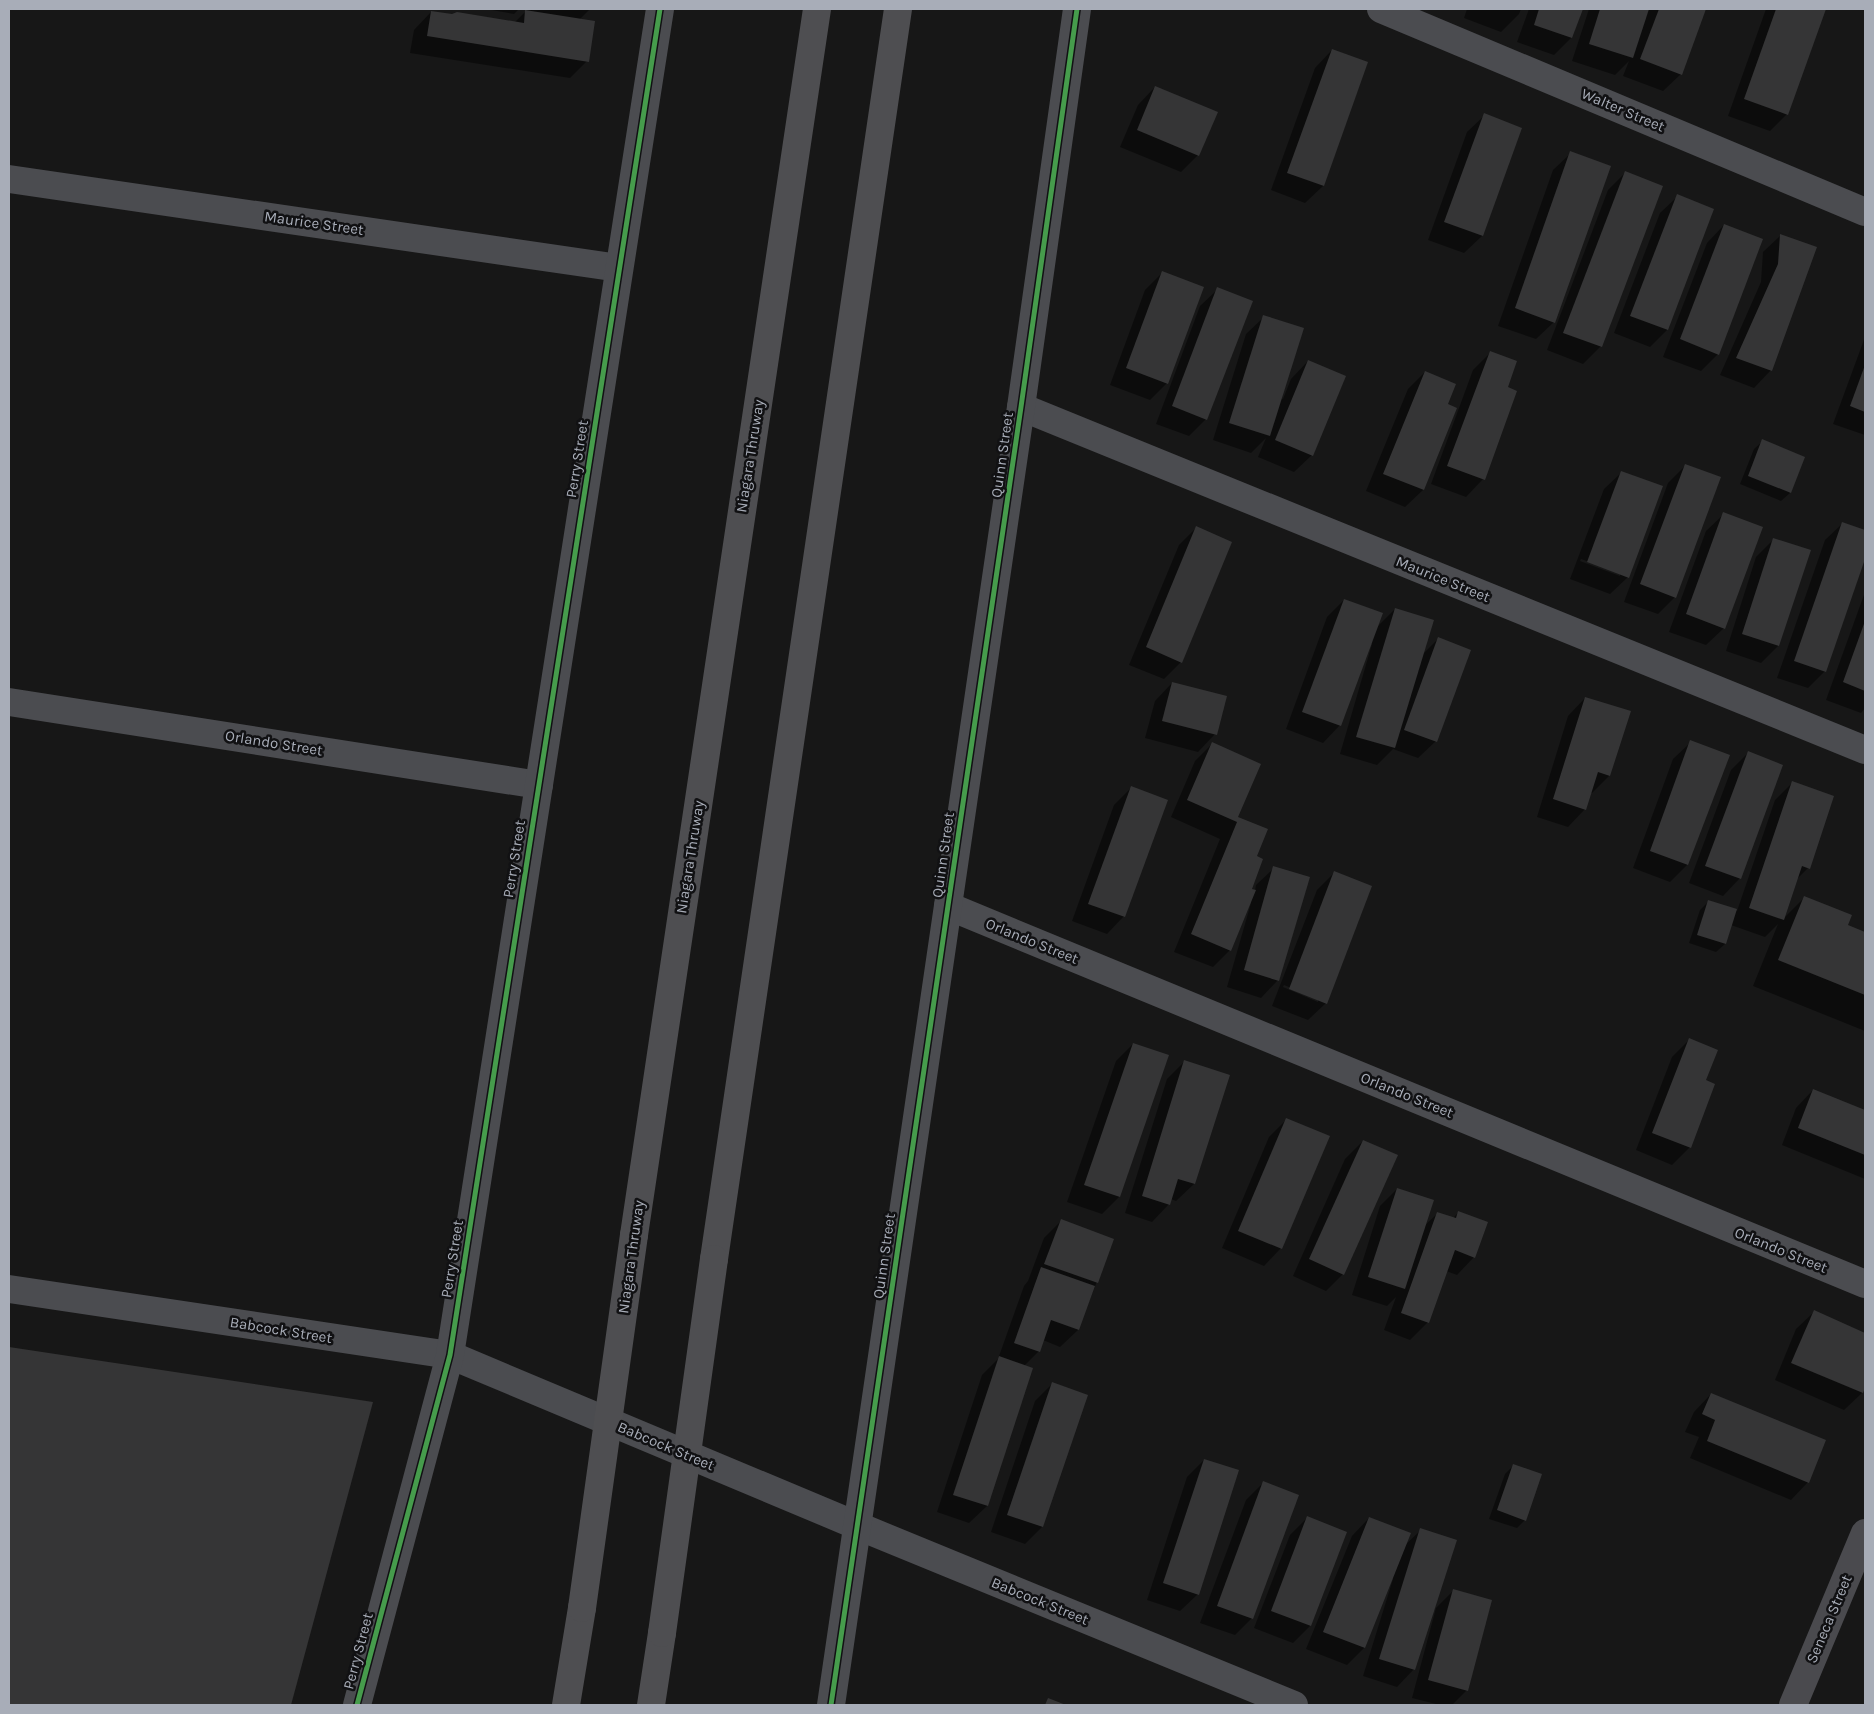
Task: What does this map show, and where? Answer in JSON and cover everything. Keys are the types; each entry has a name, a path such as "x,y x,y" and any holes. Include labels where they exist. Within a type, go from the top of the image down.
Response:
{"highway":[{"name":"Niagara Thruway","path":"566,1705 582,1608 634,1235 817,9"},
{"path":"651,1705 714,1259 898,9"}],"main road":[{"name":"Seneca Street","path":"1793,1705 1865,1533"}],"street":[{"name":"Perry Street","path":"357,1705 450,1355 660,9"},
{"name":"Quinn Street","path":"831,1705 1021,407 1077,9"},
{"name":"Walter Street","path":"1381,9 1865,212"},
{"name":"Maurice Street","path":"9,179 619,268"},
{"name":"Maurice Street","path":"1021,407 1865,750"},
{"name":"Orlando Street","path":"9,702 539,785"},
{"name":"Orlando Street","path":"948,906 1865,1284"},
{"name":"Babcock Street","path":"9,1289 450,1355 858,1526 1294,1705"}],"building":[{"path":"1539,9 1583,9 1572,38 1534,25"},
{"path":"1600,9 1649,9 1633,58 1589,44"},
{"path":"1659,9 1706,9 1682,75 1640,59"},
{"path":"1776,9 1826,9 1788,115 1744,99"},
{"path":"525,10 595,21 589,62 427,36 431,11 452,14 457,12 524,23"},
{"path":"1332,49 1368,62 1324,186 1287,173"},
{"path":"1155,86 1218,112 1199,156 1137,130"},
{"path":"1484,113 1522,128 1483,236 1444,222"},
{"path":"1570,151 1611,166 1555,323 1515,308"},
{"path":"1625,171 1663,186 1602,347 1563,333"},
{"path":"1677,194 1714,209 1668,330 1630,316"},
{"path":"1724,224 1763,239 1719,355 1680,339"},
{"path":"1780,234 1817,247 1772,371 1736,358 1778,264"},
{"path":"1162,271 1204,287 1168,384 1126,368"},
{"path":"1217,287 1253,301 1207,420 1172,406"},
{"path":"1263,315 1304,328 1270,436 1229,423"},
{"path":"1490,351 1517,361 1508,387 1517,391 1485,480 1447,466"},
{"path":"1308,360 1346,376 1313,456 1275,440"},
{"path":"1865,365 1865,412 1850,406"},
{"path":"1425,371 1456,384 1448,404 1457,408 1424,490 1383,474"},
{"path":"1762,439 1805,457 1791,493 1748,476"},
{"path":"1685,464 1721,477 1676,598 1640,584"},
{"path":"1621,471 1663,486 1629,578 1587,562"},
{"path":"1723,512 1763,527 1725,629 1686,614"},
{"path":"1842,522 1865,530 1865,559 1826,672 1794,661"},
{"path":"1196,526 1232,542 1182,663 1146,647"},
{"path":"1773,538 1811,550 1779,646 1742,634"},
{"path":"1344,599 1383,613 1341,726 1302,712"},
{"path":"1395,608 1434,620 1395,748 1356,737"},
{"path":"1865,621 1865,691 1843,682"},
{"path":"1438,637 1471,650 1437,742 1404,730"},
{"path":"1172,682 1227,696 1217,735 1162,721"},
{"path":"1585,697 1631,711 1610,776 1598,772 1586,810 1553,799"},
{"path":"1690,740 1730,755 1688,865 1650,851"},
{"path":"1212,742 1261,764 1238,817 1268,829 1257,856 1263,859 1252,889 1256,890 1231,951 1191,934 1237,822 1187,800"},
{"path":"1748,751 1783,765 1741,879 1705,866"},
{"path":"1792,781 1834,796 1810,869 1802,866 1784,920 1749,908"},
{"path":"1131,786 1168,800 1125,917 1088,904"},
{"path":"1273,866 1310,877 1279,981 1244,970"},
{"path":"1334,871 1372,886 1327,1004 1289,989"},
{"path":"1804,896 1852,915 1848,925 1865,932 1865,995 1778,960"},
{"path":"1708,900 1737,909 1726,944 1697,935"},
{"path":"1689,1038 1718,1050 1706,1080 1715,1084 1691,1148 1652,1133"},
{"path":"1133,1043 1169,1055 1120,1197 1084,1185"},
{"path":"1184,1060 1230,1075 1195,1184 1178,1179 1170,1205 1142,1196"},
{"path":"1813,1089 1865,1110 1865,1155 1798,1128"},
{"path":"1286,1118 1330,1136 1282,1249 1238,1231"},
{"path":"1363,1140 1398,1155 1344,1275 1309,1259"},
{"path":"1397,1188 1434,1200 1405,1289 1368,1277"},
{"path":"1458,1211 1488,1222 1475,1258 1455,1250 1429,1323 1401,1313 1437,1212 1456,1218"},
{"path":"1061,1219 1114,1239 1098,1283 1044,1264"},
{"path":"1041,1267 1095,1286 1079,1330 1051,1320 1040,1352 1014,1343"},
{"path":"1814,1310 1865,1333 1865,1388 1863,1393 1791,1363"},
{"path":"9,1347 373,1402 291,1705 9,1705"},
{"path":"999,1356 1033,1368 988,1506 953,1495"},
{"path":"1052,1382 1088,1395 1043,1527 1007,1515"},
{"path":"1711,1393 1826,1440 1809,1483 1707,1441 1715,1420 1702,1414"},
{"path":"1204,1459 1239,1470 1199,1595 1163,1583"},
{"path":"1513,1464 1542,1474 1526,1521 1497,1510"},
{"path":"1263,1481 1299,1495 1253,1619 1217,1606"},
{"path":"1307,1516 1347,1532 1311,1626 1271,1611"},
{"path":"1369,1517 1411,1533 1365,1648 1323,1632"},
{"path":"1420,1528 1457,1540 1415,1670 1379,1659"},
{"path":"1453,1589 1492,1600 1468,1691 1428,1680"},
{"path":"1048,1698 1066,1705 1045,1705"}],"cycle path":[{"path":"357,1705 450,1355 660,9"},
{"path":"831,1705 1021,407 1077,9"}]}
